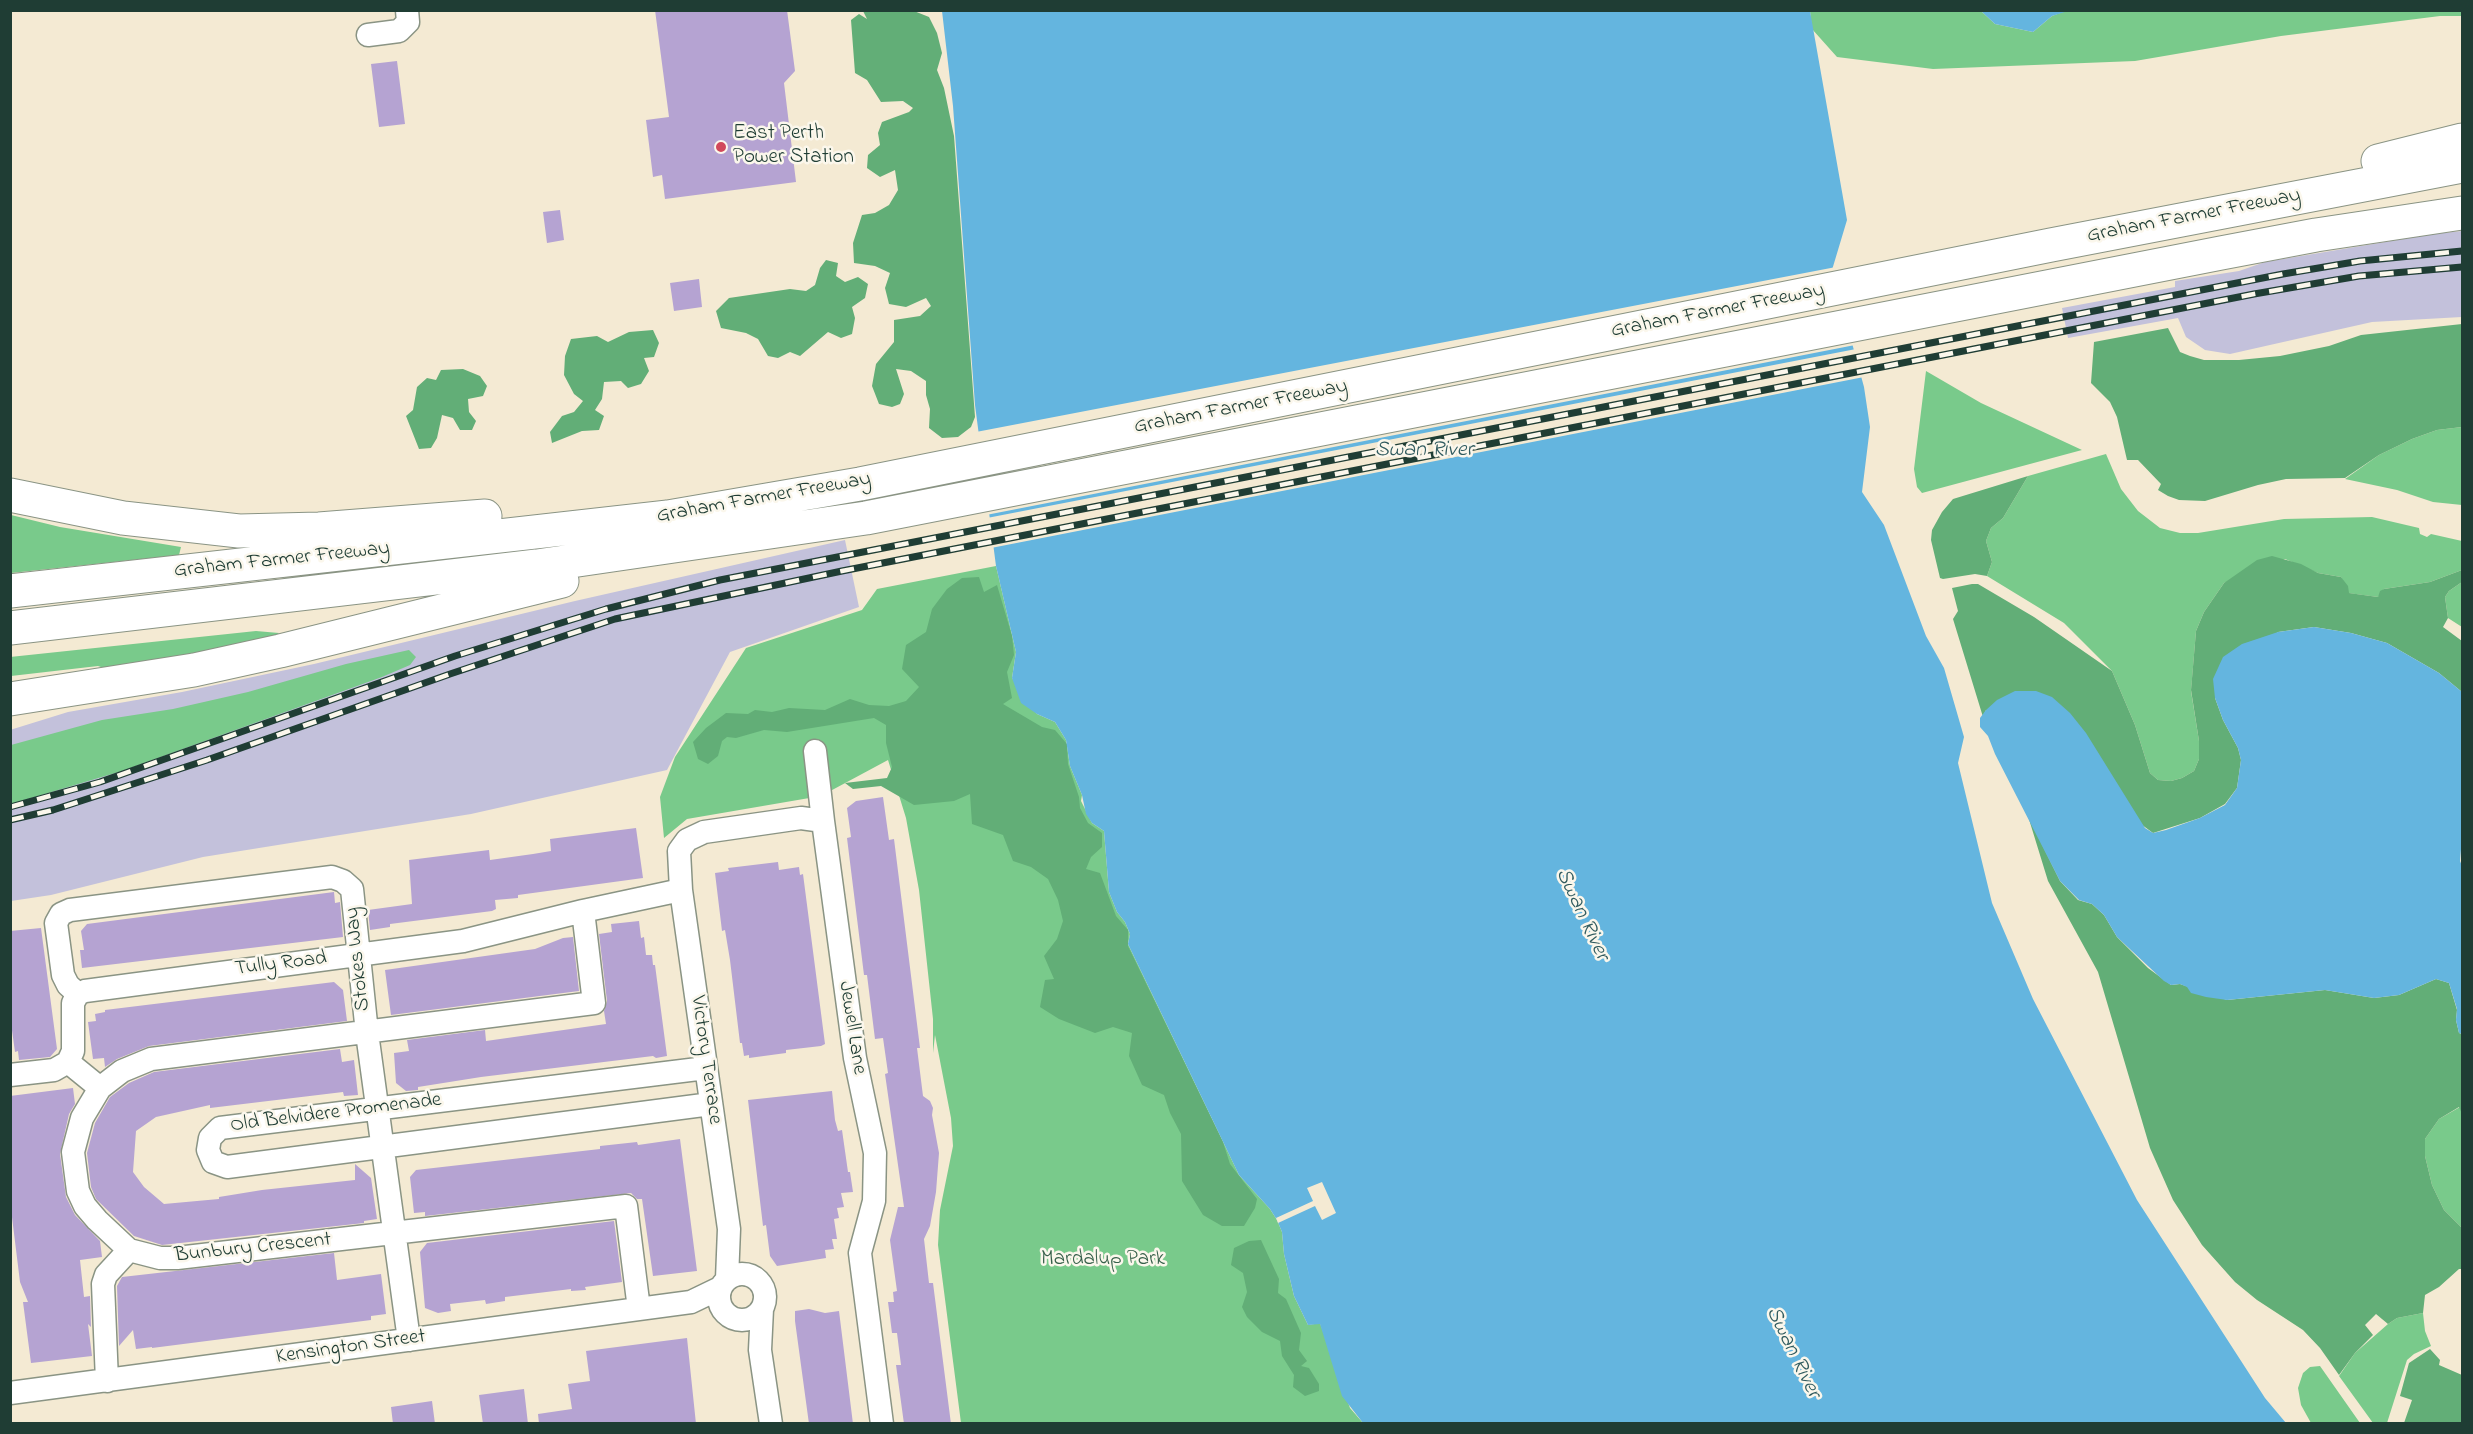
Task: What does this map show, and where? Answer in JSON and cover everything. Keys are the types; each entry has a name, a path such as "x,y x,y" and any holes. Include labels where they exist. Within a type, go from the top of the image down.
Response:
{"highway":[{"path":"2051,246 2463,140"},
{"name":"Graham Farmer Freeway","path":"10,591 668,517 860,484 2463,166"},
{"name":"Graham Farmer Freeway","path":"10,628 537,566 866,518 2316,235 2463,213"},
{"path":"10,495 123,518 239,531 319,529 860,484"},
{"path":"17,700 194,670 543,585 866,518"}],"street":[{"path":"368,35 399,31 408,22 407,10"},
{"name":"Jewell Lane","path":"815,751 855,1058 875,1153 874,1201 860,1253 882,1424"},
{"path":"681,890 679,851 687,840 704,832 801,818 823,821"},
{"name":"Stokes Way","path":"78,994 63,975 56,923 61,914 70,910 332,877 344,881 352,889 367,1033 409,1340"},
{"name":"Tully Road","path":"78,994 96,989 360,955 486,936 583,911 681,890"},
{"name":"Victory Terrace","path":"681,890 729,1229 723,1284"},
{"name":"Bunbury Crescent","path":"583,911 594,1004 151,1059 122,1071 100,1088 82,1118 73,1152 78,1191 85,1206 97,1220 129,1250 160,1258 394,1234 626,1206 639,1309"},
{"path":"10,1075 54,1070 68,1062 73,1051 73,1003 78,994"},
{"path":"68,1062 100,1088"},
{"name":"Old Belvidere Promenade","path":"706,1068 220,1128 210,1138 208,1150 213,1162 226,1167 711,1104"},
{"name":"Victory Terrace","path":"729,1229 749,1275"},
{"path":"107,1381 103,1284 106,1275 129,1250"},
{"path":"760,1350 719,1300 723,1284 741,1274 755,1278 763,1288 765,1301 762,1309 760,1350 771,1424"},
{"name":"Kensington Street","path":"10,1393 691,1302 723,1284"},
{"name":"Kensington Street","path":"691,1302 733,1316"},
{"path":"733,1316 757,1315 762,1309"}],"shaded area":[{"path":"2462,231 2462,317 2372,322 2230,354 2205,350 2186,337 2178,318 2068,338 2062,308 2175,287 2175,281 2239,271 2265,262"},
{"path":"845,540 859,607 730,652 667,770 471,814 203,857 51,895 11,901 10,730 68,712 182,692 314,664 575,601"}],"green space":[{"path":"904,10 929,17 937,33 942,53 937,70 944,88 954,136 975,417 971,427 958,437 942,438 929,428 930,409 926,395 926,381 911,371 896,369 904,394 900,404 892,407 879,404 872,386 876,364 894,342 894,320 920,316 931,306 926,298 906,307 889,304 885,288 890,273 875,266 854,263 853,243 862,215 875,213 889,205 898,190 895,170 880,177 867,168 868,155 880,145 878,133 882,122 909,112 913,108 903,101 881,102 867,80 855,73 851,20 859,14 867,19 863,11"},
{"path":"2068,10 2462,10 2462,16 2440,16 2281,36 2135,61 1933,69 1837,57 1812,29 1810,11 1981,11 1995,24 2033,32 2052,16"},
{"path":"826,260 838,263 836,276 845,282 858,277 868,284 865,298 852,307 855,318 852,334 841,338 828,332 800,356 790,352 778,358 768,356 758,339 746,333 721,328 716,311 729,298 790,289 806,291 815,285 820,268"},
{"path":"2462,324 2462,427 2437,430 2412,439 2379,455 2345,478 2286,479 2205,501 2179,500 2168,496 2158,490 2161,484 2138,460 2127,460 2117,417 2110,402 2091,383 2094,342 2168,328 2180,352 2204,360 2239,360 2280,356 2329,346 2361,335"},
{"path":"653,330 659,343 654,357 644,358 649,371 641,384 628,388 621,381 604,382 602,399 595,410 604,416 599,430 582,431 552,443 550,432 562,416 574,412 583,401 574,394 564,375 565,356 571,339 597,336 608,342 629,332"},
{"path":"463,369 480,376 487,386 483,396 468,399 469,412 476,421 472,430 460,430 453,418 442,415 437,438 431,448 419,449 406,416 413,410 417,387 427,378 436,380 441,370"},
{"path":"1926,371 1981,403 2082,450 1922,493 1917,487 1914,469"},
{"path":"2462,427 2462,505 2433,502 2397,490 2345,479 2379,455 2412,439 2437,430"},
{"path":"2106,454 2121,489 2138,511 2160,528 2180,533 2198,533 2284,519 2372,517 2419,528 2420,534 2427,537 2431,534 2462,541 2462,570 2430,582 2384,589 2378,597 2348,593 2341,577 2318,573 2285,559 2224,583 2204,612 2196,631 2191,691 2199,741 2199,759 2194,771 2182,778 2171,781 2158,780 2150,773 2135,725 2112,671 2064,623 1987,576 1992,562 1986,541 1991,528 2003,518 2028,476"},
{"path":"2028,476 2003,518 1991,528 1986,541 1992,562 1987,576 1975,574 1940,578 1931,540 1932,530 1942,512 1953,499"},
{"path":"11,515 60,527 181,547 179,555 11,573"},
{"path":"2272,556 2301,564 2318,573 2341,577 2348,586 2349,593 2378,597 2380,591 2384,589 2430,582 2462,570 2462,582 2449,591 2445,597 2448,618 2443,627 2462,641 2462,692 2439,673 2387,643 2351,633 2314,627 2278,632 2215,698 2223,720 2238,748 2241,760 2237,788 2225,804 2200,818 2153,833 1986,710 1983,717 1953,619 1958,611 1952,588 1972,584 1978,584 2034,617 2112,671 2135,725 2150,773 2158,780 2171,781 2182,778 2194,771 2199,759 2199,741 2191,690 2196,631 2204,612 2224,583 2257,560"},
{"name":"Mardalup Park","path":"996,566 1016,652 1012,678 1037,714 1055,722 1066,740 1070,766 1082,795 1081,801 1092,823 1104,831 1109,892 1130,934 1128,944 1239,1175 1277,1220 1282,1232 1284,1254 1294,1296 1308,1325 1320,1323 1350,1408 1363,1423 961,1423 938,1245 940,1210 953,1146 951,1118 935,1035 933,1053 933,1019 919,890 906,818 888,760 821,796 687,819 664,838 660,797 675,757 746,648 862,610 877,589"},
{"path":"979,577 984,592 997,585 1012,636 1014,655 1007,672 1012,698 1003,704 1042,727 1055,730 1067,744 1068,764 1079,797 1080,808 1088,823 1102,833 1102,847 1091,857 1086,869 1100,873 1116,916 1128,930 1128,946 1223,1142 1230,1164 1257,1199 1255,1208 1244,1226 1222,1226 1203,1215 1182,1181 1181,1134 1164,1095 1142,1085 1129,1056 1132,1033 1113,1027 1095,1033 1059,1019 1040,1007 1045,980 1054,979 1044,956 1057,939 1063,921 1058,900 1048,879 1031,867 1013,861 1003,835 972,824 970,794 954,801 914,805 881,786 853,789 845,783 887,778 892,767 886,743 886,725 874,718 787,732 764,730 736,738 727,737 722,741 718,756 708,764 698,759 693,742 706,728 726,713 748,714 755,710 772,712 789,708 825,710 850,699 869,705 889,706 906,701 919,687 902,669 906,645 926,632 932,609 947,589 962,578"},
{"path":"2462,582 2462,627 2448,618 2445,597 2449,591"},
{"path":"256,631 279,633 273,640 115,672 98,666 11,676 10,657"},
{"path":"409,650 416,657 410,665 382,677 122,771 11,804 11,745 102,720 173,709 248,692 346,664"},
{"path":"2028,816 2060,881 2078,900 2092,904 2104,915 2117,937 2148,968 2171,985 2180,984 2227,1000 2325,990 2374,998 2399,995 2436,979 2449,983 2457,1010 2456,1020 2459,1033 2462,1034 2462,1114 2459,1107 2439,1119 2425,1139 2425,1156 2432,1185 2444,1210 2462,1228 2462,1269 2425,1295 2423,1313 2397,1318 2388,1324 2376,1314 2365,1325 2373,1335 2355,1353 2339,1375 2320,1348 2303,1330 2257,1300 2235,1282 2202,1245 2173,1200 2150,1148 2098,972 2048,881"},
{"path":"2460,1107 2462,1114 2462,1228 2444,1210 2432,1185 2425,1156 2425,1139 2439,1119"},
{"path":"1261,1240 1279,1279 1278,1293 1286,1299 1301,1333 1299,1350 1307,1361 1301,1366 1309,1368 1319,1384 1319,1391 1305,1396 1293,1387 1294,1375 1282,1356 1280,1341 1262,1332 1247,1317 1242,1307 1247,1292 1243,1273 1231,1265 1234,1248 1249,1241"},
{"path":"2423,1313 2425,1331 2431,1346 2407,1360 2387,1423 2373,1423 2339,1376 2355,1353 2388,1324 2397,1318"},
{"path":"2430,1349 2440,1360 2439,1365 2462,1375 2462,1423 2404,1423 2412,1400 2400,1396 2409,1363"},
{"path":"2320,1366 2360,1423 2311,1423 2301,1405 2298,1388 2303,1373 2310,1367"}],"water":[{"name":"Swan River","path":"942,11 1810,11 1847,220 1832,270 1864,387 1870,427 1862,492 1884,525 1926,636 1944,668 1964,737 1958,763 1992,903 2033,999 2137,1200 2265,1398 2286,1423 1363,1423 1342,1396 1320,1324 1308,1325 1294,1296 1284,1254 1282,1232 1277,1220 1239,1175 1128,944 1130,934 1109,892 1104,831 1092,823 1086,814 1082,795 1070,766 1066,740 1055,722 1021,703 1012,678 1016,652 996,566 975,405 953,106"},
{"path":"1981,11 2068,11 2052,16 2033,32 1995,24"},
{"path":"2314,627 2351,633 2387,643 2439,673 2462,692 2460,861 2462,866 2462,1034 2459,1033 2456,1020 2457,1009 2449,983 2436,979 2399,995 2374,998 2325,990 2227,1000 2191,993 2187,987 2180,984 2171,985 2164,981 2117,937 2104,915 2092,904 2079,900 2060,881 1988,736 1980,727 1980,718 1986,710 1997,700 2015,691 2036,691 2052,697 2070,713 2086,733 2145,828 2153,833 2166,830 2200,818 2225,805 2237,788 2241,760 2238,748 2223,720 2215,698 2213,679 2223,657 2242,644 2278,632"}],"pier":[{"path":"1836,267 1855,345 986,515 976,432"},
{"path":"1856,349 1864,377 991,548 987,518"},
{"path":"1322,1182 1336,1213 1322,1220 1315,1206 1278,1223 1276,1218 1313,1201 1307,1188"}],"building":[{"name":"East Perth Power Station","path":"655,10 787,10 795,71 784,83 796,182 665,199 662,175 653,177 646,120 669,117"},
{"path":"397,61 405,124 379,127 371,64"},
{"path":"560,210 564,240 547,243 543,212"},
{"path":"699,279 702,307 674,311 670,283"},
{"path":"883,797 889,840 894,839 920,1048 917,1048 923,1096 930,1101 933,1108 932,1115 939,1153 936,1192 930,1226 924,1239 929,1283 933,1283 951,1424 904,1424 896,1365 901,1365 897,1333 892,1333 888,1302 894,1302 893,1292 897,1291 890,1240 898,1207 904,1207 885,1074 888,1073 883,1038 875,1039 867,975 864,975 847,838 851,837 847,808 856,801"},
{"path":"636,828 643,878 518,895 518,898 495,900 496,909 492,911 390,924 390,927 370,930 368,910 412,904 409,860 489,850 490,860 533,854 551,851 550,839"},
{"path":"778,862 779,870 799,867 800,875 803,874 825,1044 749,1058 749,1055 744,1056 742,1043 740,1043 730,960 725,930 722,931 715,873 729,871 728,868"},
{"path":"334,892 335,903 340,902 343,937 82,968 80,950 84,950 81,931 87,924"},
{"path":"639,921 646,955 652,955 653,965 655,965 667,1056 481,1077 418,1087 418,1090 406,1091 396,1083 394,1053 409,1051 407,1040 485,1030 486,1041 606,1024 604,1011 607,1001 599,934 612,932 611,924"},
{"path":"41,928 57,1049 50,1057 19,1060 18,1051 15,1052 10,1016 10,931"},
{"path":"573,937 579,991 391,1015 385,970 535,949 563,938"},
{"path":"334,982 343,990 347,1021 149,1046 117,1059 105,1067 104,1058 93,1059 88,1022 96,1021 95,1014 105,1012 105,1010"},
{"path":"340,1049 342,1062 354,1060 358,1095 344,1096 343,1092 210,1108 210,1105 156,1117 136,1131 133,1172 144,1187 164,1204 219,1199 219,1197 262,1190 355,1180 355,1164 371,1178 377,1219 364,1221 364,1223 162,1245 134,1236 96,1199 91,1187 87,1153 95,1123 110,1097 129,1083 154,1072"},
{"path":"73,1088 75,1104 69,1114 60,1154 66,1197 75,1215 100,1241 102,1257 80,1260 84,1297 90,1296 91,1327 88,1324 92,1356 31,1363 23,1302 28,1302 20,1282 10,1201 10,1096"},
{"path":"832,1091 835,1120 838,1131 842,1130 853,1192 841,1193 844,1207 837,1208 839,1218 834,1219 837,1239 832,1239 834,1249 825,1250 826,1258 777,1266 770,1256 766,1225 763,1226 748,1100"},
{"path":"680,1139 697,1271 653,1276 642,1199 637,1199 631,1193 425,1216 425,1212 414,1213 410,1177 416,1170 600,1149 600,1146 637,1142 638,1145"},
{"path":"614,1221 622,1282 585,1287 586,1290 571,1291 571,1289 505,1297 505,1301 486,1304 485,1300 450,1304 451,1311 438,1313 425,1308 420,1252 427,1243"},
{"path":"334,1253 337,1280 381,1274 386,1314 371,1316 371,1320 152,1348 136,1349 133,1330 119,1346 117,1286 122,1277"},
{"path":"809,1309 825,1313 839,1311 853,1424 809,1424 795,1311"},
{"path":"687,1338 696,1424 539,1424 538,1414 572,1409 568,1384 590,1381 586,1351"},
{"path":"524,1389 528,1424 483,1424 479,1395"},
{"path":"432,1401 435,1424 393,1424 391,1407"}],"railway":[{"path":"10,807 100,782 455,656 606,609 720,580 2283,274 2360,261 2462,251"},
{"path":"10,820 53,810 207,760 450,674 615,619 842,571 2254,294 2359,276 2462,267"}],"place":[{"name":"East Perth Power Station","path":"721,147"}]}
